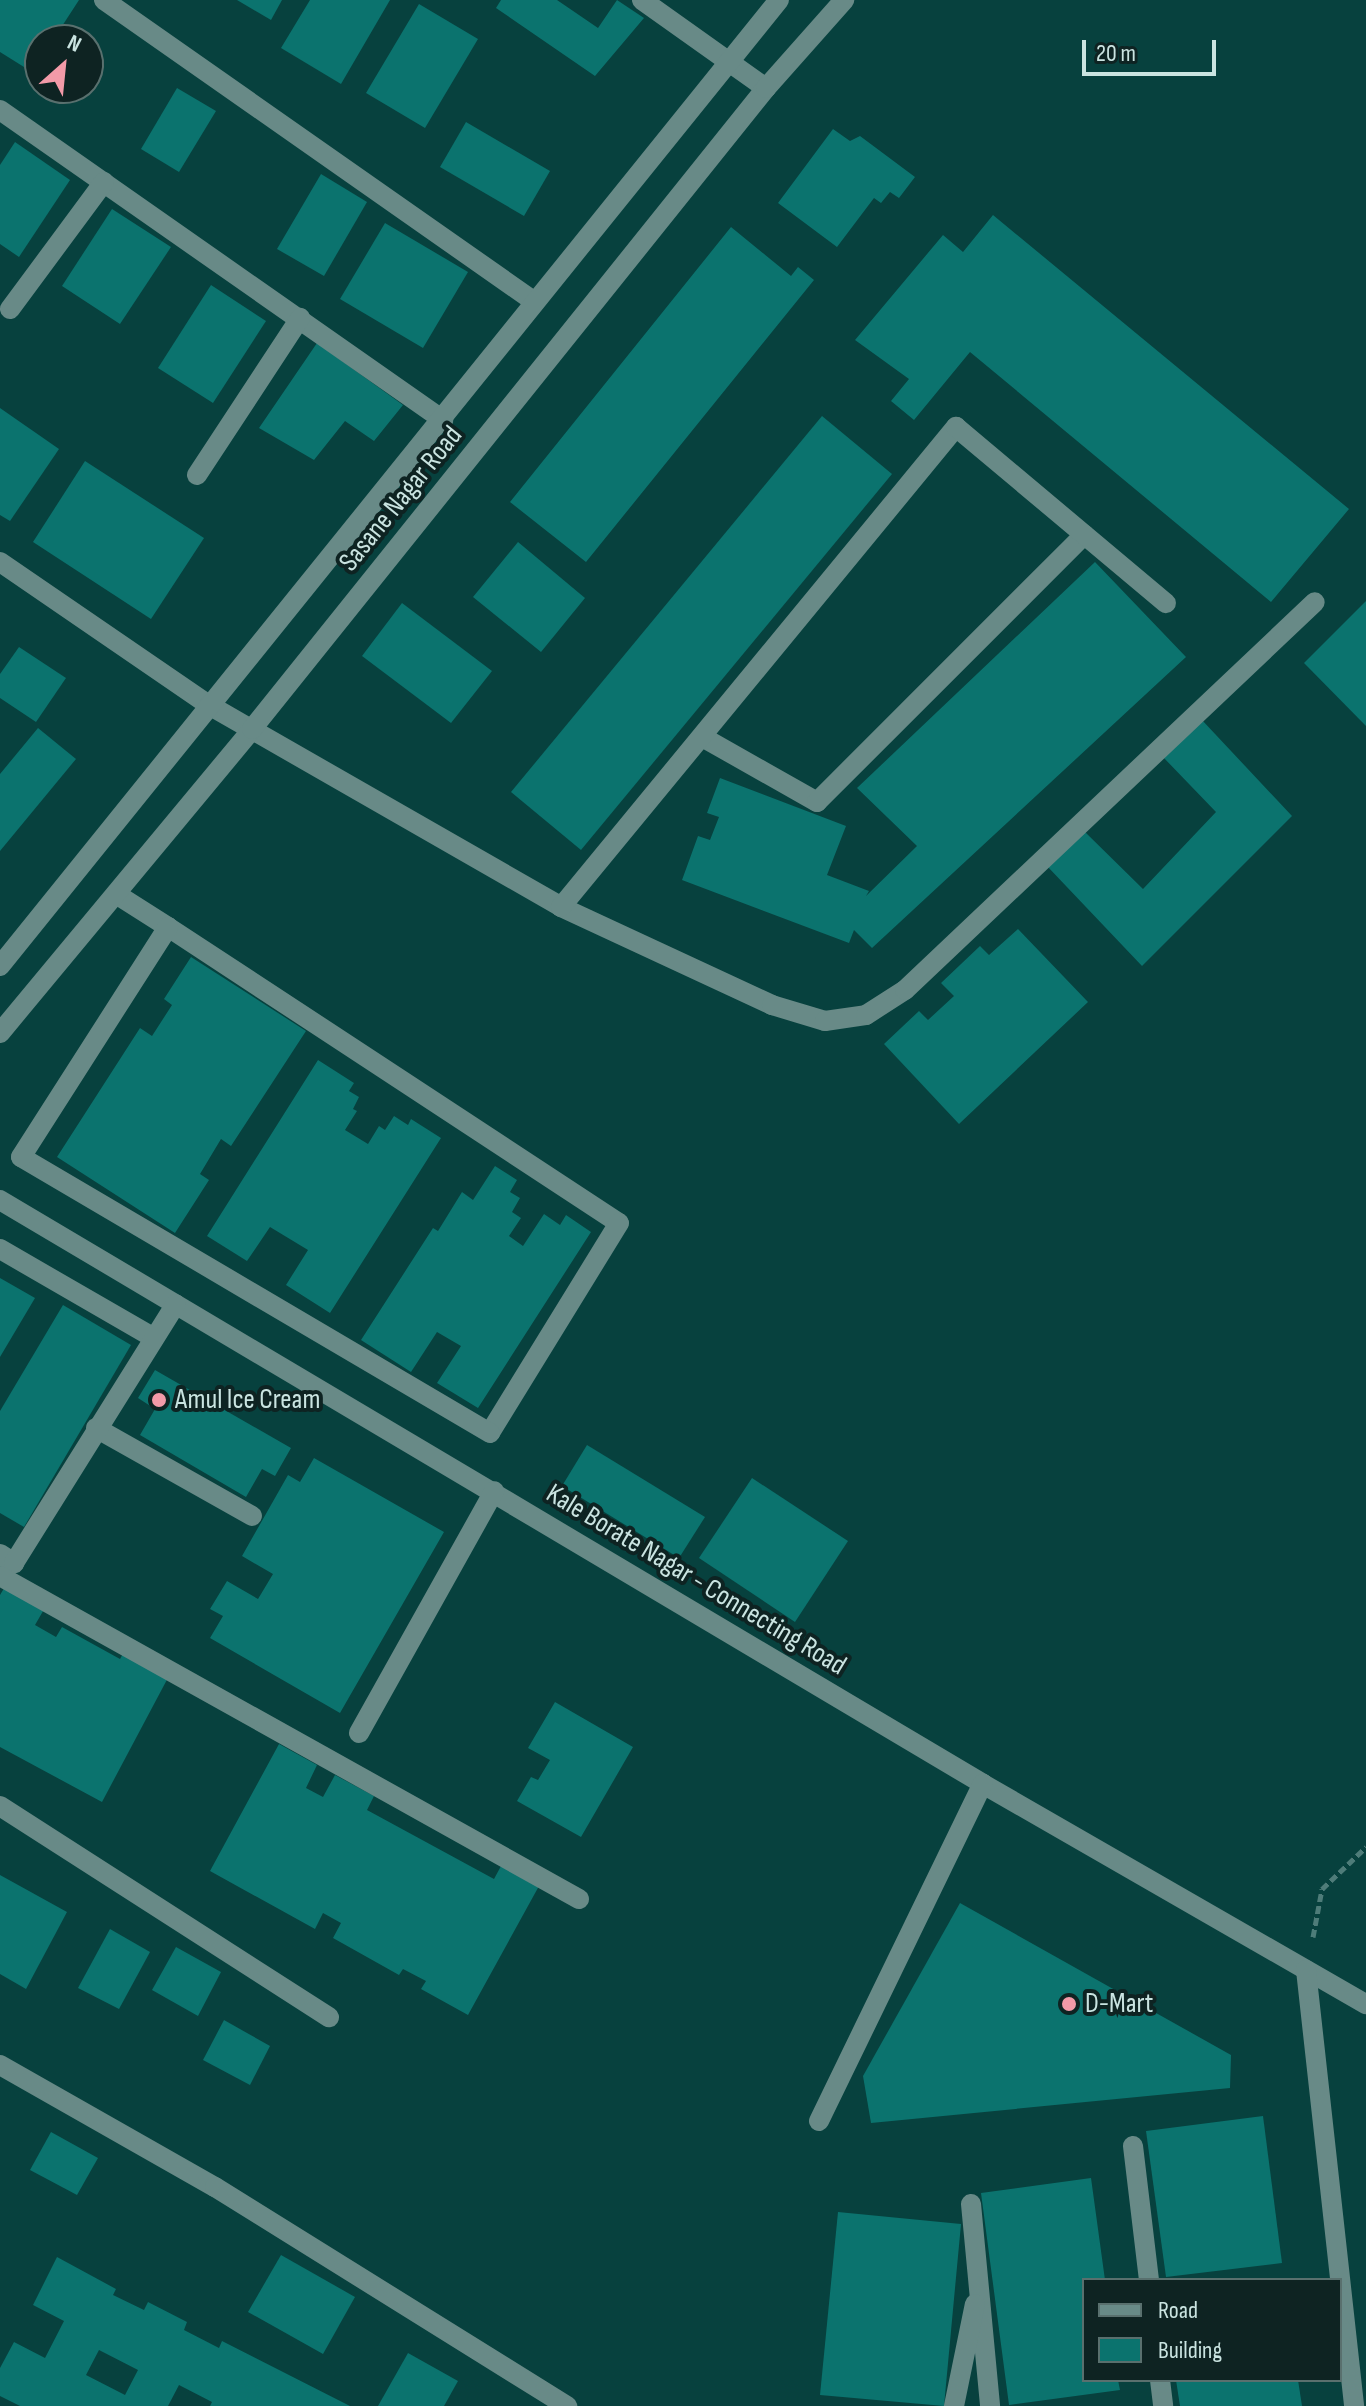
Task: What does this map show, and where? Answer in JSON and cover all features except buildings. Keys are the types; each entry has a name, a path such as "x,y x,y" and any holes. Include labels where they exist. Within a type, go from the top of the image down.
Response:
{"street":[{"path":"104,0 535,302"},
{"path":"642,0 766,88"},
{"name":"Sasane Nagar Road","path":"0,966 443,420 728,59 779,0"},
{"name":"Sasane Nagar Road","path":"0,1033 252,729 766,88 844,0"},
{"path":"0,110 443,420"},
{"path":"10,309 104,182"},
{"path":"197,475 300,318"},
{"path":"561,907 704,738 956,427 1166,603"},
{"path":"704,738 817,802 1084,535"},
{"path":"0,562 209,705 561,907 772,1005 825,1021 866,1015 905,990 1315,602"},
{"path":"116,894 168,927 619,1223 490,1433 21,1157 168,927"},
{"name":"Kale Borate Nagar - Connecting Road","path":"0,1200 983,1784 1366,2004"},
{"path":"0,1249 154,1338"},
{"path":"0,1554 14,1563 176,1304"},
{"path":"96,1428 252,1516"},
{"path":"359,1733 494,1491"},
{"path":"0,1576 579,1899"},
{"path":"819,2121 983,1784"},
{"path":"0,1806 329,2017"},
{"path":"1306,1970 1340,2278"},
{"path":"0,2065 215,2187 567,2406"},
{"path":"1133,2146 1149,2278"},
{"path":"971,2204 990,2406"},
{"path":"954,2406 978,2292"},
{"path":"1342,2297 1354,2406"},
{"path":"1160,2382 1163,2406"}],"path":[{"path":"1306,1970 1322,1889 1366,1847"}],"place":[{"name":"Amul Ice Cream","path":"159,1400"},
{"name":"D-Mart","path":"1069,2004"}]}
